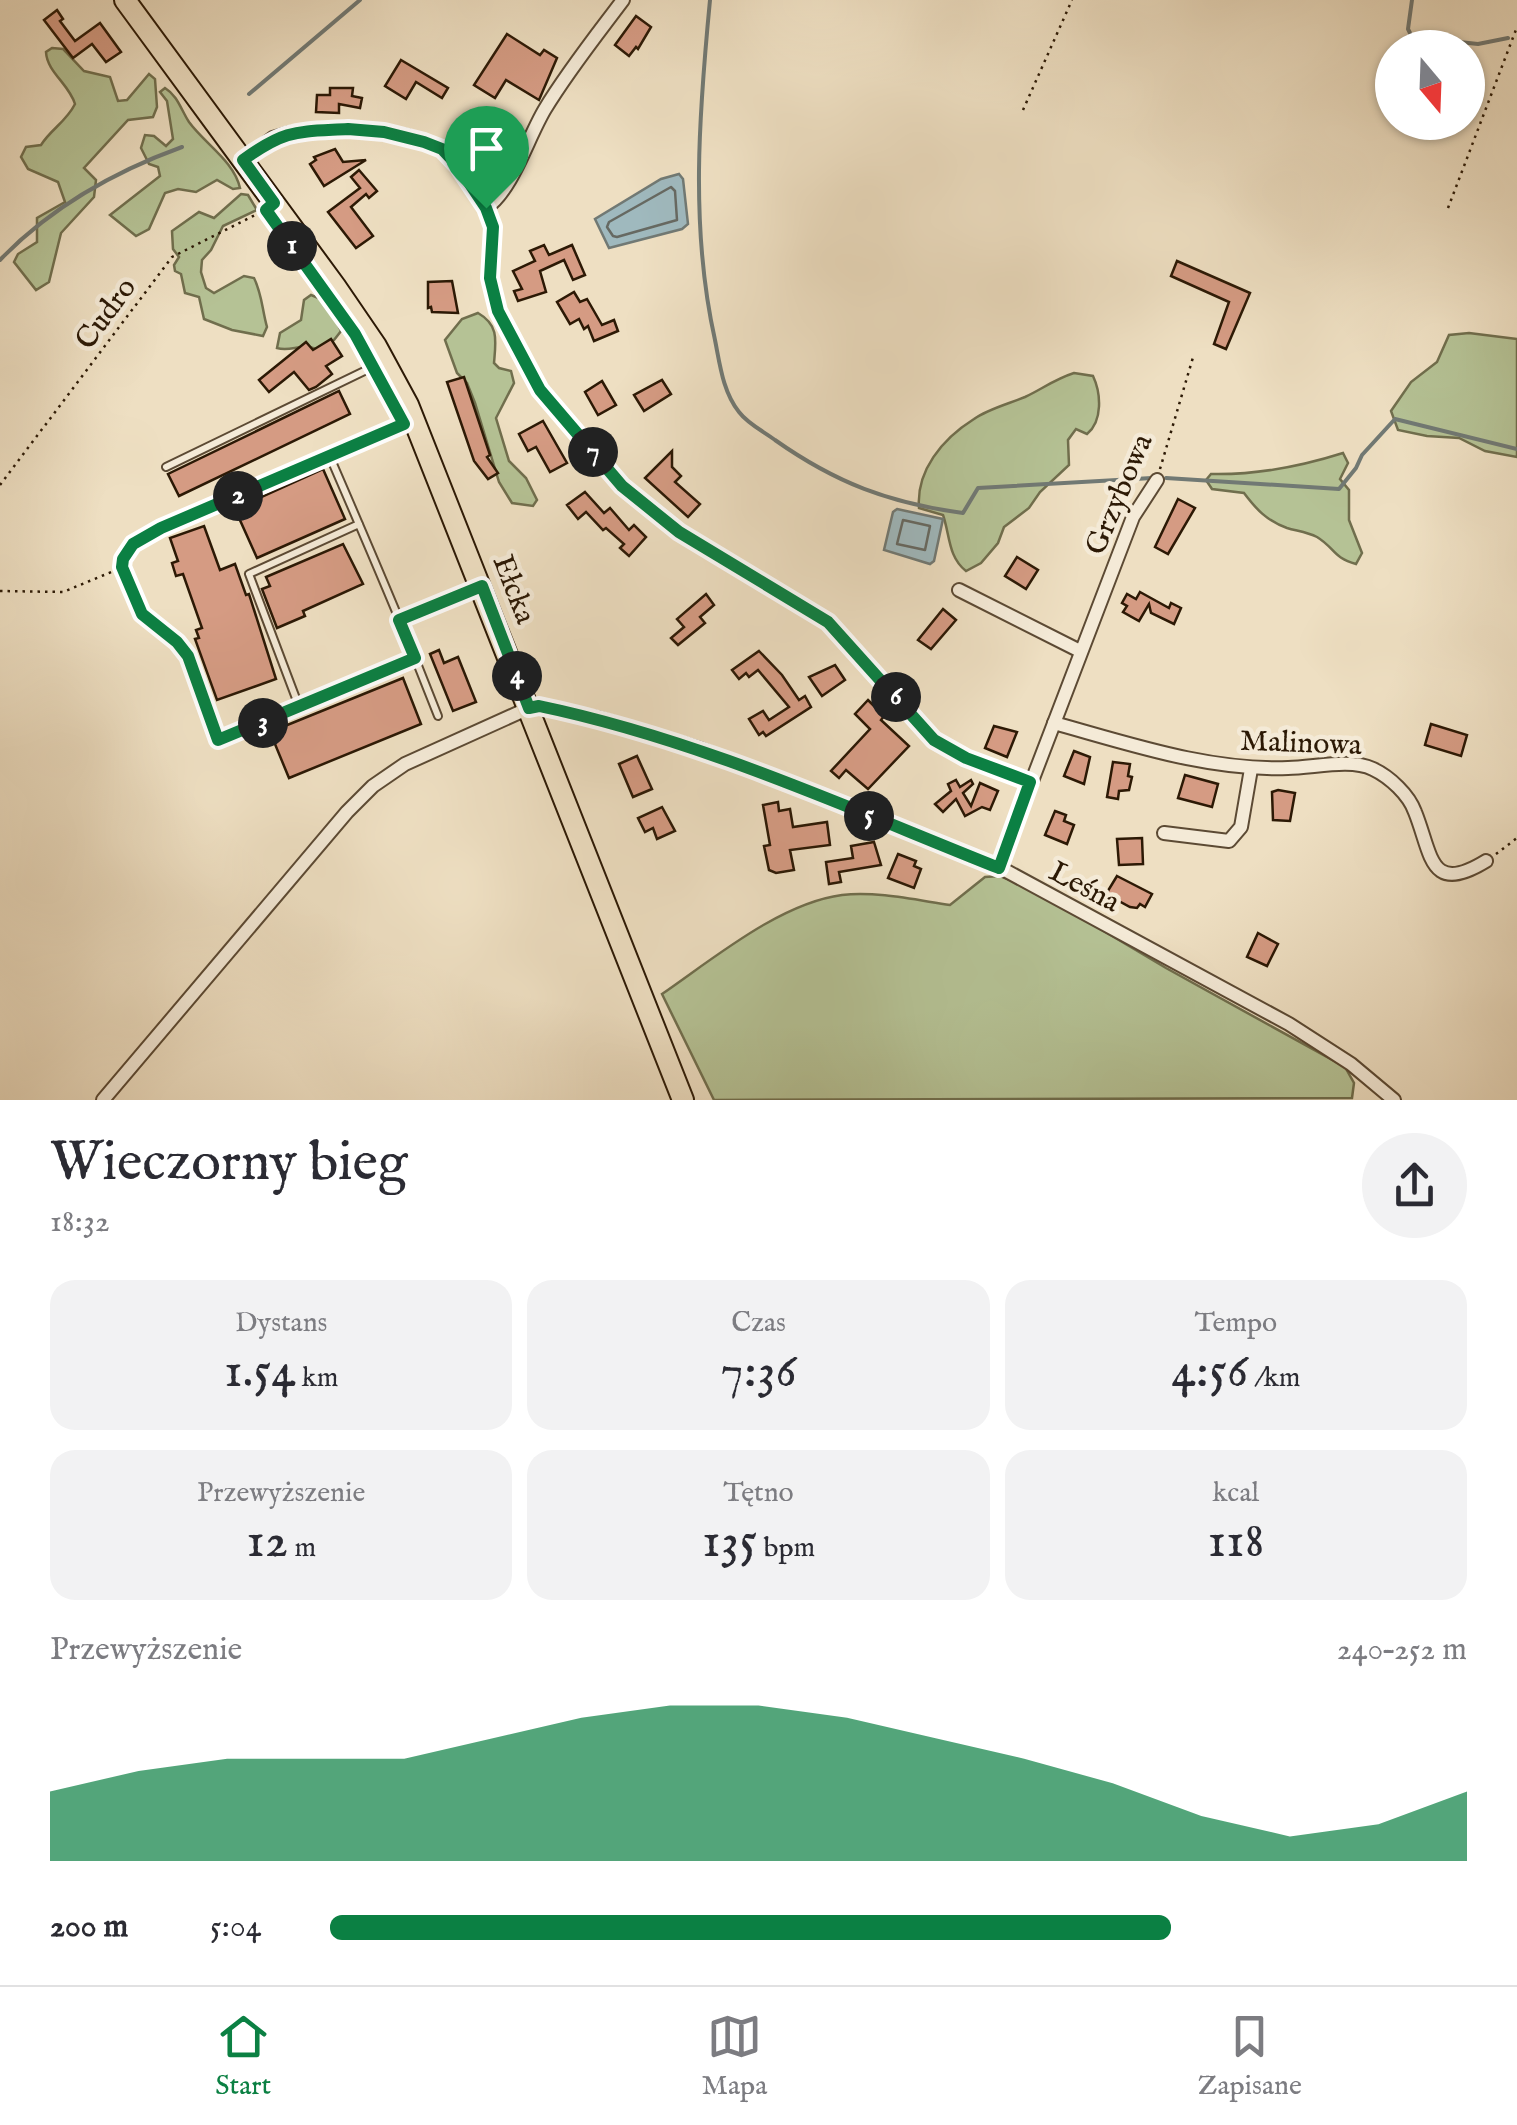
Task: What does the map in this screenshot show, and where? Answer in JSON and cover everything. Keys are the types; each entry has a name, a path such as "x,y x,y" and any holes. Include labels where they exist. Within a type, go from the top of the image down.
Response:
{"main road":[{"name":"Ełcka","path":"125,0 335,286 384,361 414,420 683,1100"}],"street":[{"path":"486,208 501,198 547,106 623,0"},
{"path":"243,160 273,138 348,129 384,132 442,149 486,208 494,237 490,278 498,311 540,390 622,486 679,532 828,622 934,740 966,758 1030,782"},
{"name":"Grzybowa","path":"999,868 1133,517 1157,480"},
{"path":"959,590 1080,652"},
{"name":"Leśna","path":"529,708 539,706 597,718 700,750 999,868 1322,1044 1394,1100"},
{"path":"103,1100 373,786 404,764 529,708"},
{"name":"Malinowa","path":"1054,723 1156,750 1251,769 1350,765 1373,769 1406,796 1436,867 1446,875 1459,875 1486,861"},
{"path":"1164,833 1229,841 1241,826 1251,769"}],"lane":[{"path":"166,467 384,361"},
{"path":"221,503 414,420"},
{"path":"330,458 438,716"},
{"path":"359,524 249,574 300,708 415,658"},
{"path":"399,620 482,586"}],"path":[{"path":"1024,110 1072,0"},
{"path":"1448,208 1517,28"},
{"name":"Cudro","path":"0,485 172,256 274,203"},
{"name":"Grzybowa","path":"1157,480 1194,354"},
{"path":"221,503 140,538 123,559 122,567 142,614 188,656 218,740 300,708"},
{"path":"0,591 63,592 122,567"},
{"path":"1486,861 1517,838"}],"green space":[{"path":"63,49 84,71 110,77 118,101 127,100 149,74 155,79 157,107 153,117 128,120 84,168 96,180 94,197 61,233 49,282 36,290 14,262 18,254 37,242 37,218 65,202 58,182 28,169 21,157 26,147 41,145 75,104 47,59 46,52"},
{"path":"165,88 189,122 232,169 240,188 233,189 217,180 196,192 178,189 165,193 149,229 136,236 110,215 160,176 158,167 149,164 141,148 145,135 154,136 166,146 173,139 167,101 160,92"},
{"path":"241,194 248,195 257,210 223,226 202,260 201,272 206,288 214,293 244,276 254,278 267,327 263,336 204,319 199,297 185,293 181,274 174,265 179,257 173,249 172,231 199,212 214,218"},
{"path":"311,295 326,301 341,331 334,340 316,349 277,348 280,333 301,320 304,300"},
{"path":"478,313 493,328 494,363 511,371 514,383 496,418 509,461 526,478 537,500 533,506 512,503 499,482 475,403 467,383 457,373 445,340 462,319"},
{"path":"1469,333 1517,339 1517,457 1485,451 1459,438 1398,430 1391,411 1411,382 1437,362 1449,335"},
{"path":"1074,373 1093,376 1099,398 1096,422 1087,434 1076,429 1068,440 1069,465 1029,508 1004,527 998,543 981,563 966,571 953,552 943,515 919,508 922,481 933,457 951,436 974,419"},
{"path":"1343,453 1348,463 1340,479 1349,490 1349,520 1362,553 1356,564 1343,559 1317,537 1274,522 1244,493 1212,489 1206,480 1211,474 1278,469"},
{"path":"1000,876 1033,889 1345,1067 1354,1083 1352,1098 714,1100 662,994 748,934 819,900 868,894 950,905 985,877"}],"water":[{"path":"679,174 683,179 688,224 682,229 609,248 595,219 661,179"},
{"path":"897,509 943,519 934,561 930,564 884,550"}],"building":[{"path":"57,10 75,41 100,23 121,52 106,62 92,44 73,58 44,20"},
{"path":"636,16 651,27 629,56 615,45"},
{"path":"507,34 540,55 544,50 557,58 539,100 506,80 495,98 474,85"},
{"path":"401,60 448,88 442,98 416,82 406,99 385,86"},
{"path":"330,88 353,88 352,96 362,98 360,108 339,104 339,113 316,112 317,95 330,95"},
{"path":"335,149 343,162 366,160 324,186 310,164 316,160 314,157"},
{"path":"359,170 377,191 369,198 366,194 351,207 373,236 356,248 328,212 360,188 351,177"},
{"path":"544,245 549,255 572,245 585,275 573,280 564,260 540,271 546,292 518,301 514,291 522,289 513,271 535,261 530,251"},
{"path":"1177,261 1250,293 1226,349 1214,344 1229,302 1171,276"},
{"path":"452,281 458,313 432,312 428,308 428,282"},
{"path":"574,292 580,302 587,299 602,325 614,320 618,331 594,341 588,326 584,329 579,319 570,324 557,302"},
{"path":"331,339 342,356 326,366 332,374 316,387 309,390 294,372 269,392 259,380 306,342 313,350"},
{"path":"464,377 490,455 487,457 498,473 488,479 474,461 447,382"},
{"path":"662,380 671,394 644,411 634,395"},
{"path":"602,381 616,405 598,415 585,392"},
{"path":"339,391 350,414 179,496 168,474"},
{"path":"543,421 567,463 550,472 536,447 528,451 519,434"},
{"path":"672,451 672,467 681,476 675,482 700,504 688,517 645,478"},
{"path":"323,469 345,519 257,558 235,509"},
{"path":"585,492 604,513 610,508 629,530 634,525 646,537 629,556 620,548 624,544 606,528 603,530 586,512 578,519 567,505"},
{"path":"1178,499 1195,508 1168,554 1155,547"},
{"path":"204,526 220,570 235,564 246,595 249,594 276,679 217,700 195,639 199,638 196,630 202,628 183,574 176,576 172,563 178,561 170,538"},
{"path":"343,544 363,584 303,611 305,616 277,628 262,589 270,586 266,577"},
{"path":"1017,557 1038,570 1026,589 1005,576"},
{"path":"1140,592 1169,608 1171,603 1181,608 1174,624 1151,613 1149,604 1139,621 1123,612 1127,594 1136,599"},
{"path":"706,594 714,605 700,617 705,623 678,645 671,638 684,627 677,619"},
{"path":"943,609 956,620 931,649 918,640"},
{"path":"439,650 444,663 458,657 476,702 453,711 430,654"},
{"path":"759,651 799,700 805,696 811,707 766,736 763,732 759,735 749,719 763,711 769,720 789,707 758,670 739,679 732,670"},
{"path":"835,665 845,680 822,696 809,677"},
{"path":"403,678 421,724 289,778 270,732"},
{"path":"868,700 884,716 881,720 909,746 868,789 846,770 839,778 831,771 870,729 855,714"},
{"path":"1431,724 1467,735 1461,756 1425,745"},
{"path":"994,726 1017,732 1007,757 985,748"},
{"path":"1074,751 1090,757 1084,784 1064,776"},
{"path":"637,756 652,789 633,797 619,764"},
{"path":"1113,762 1130,764 1128,776 1132,777 1129,790 1119,791 1118,799 1107,797"},
{"path":"1185,775 1218,784 1212,807 1178,798"},
{"path":"956,780 960,787 971,780 973,784 963,793 971,806 980,783 998,791 990,810 982,807 965,816 956,799 943,812 935,804 951,791 948,784"},
{"path":"1272,792 1295,793 1290,821 1273,820"},
{"path":"778,802 779,811 790,809 793,827 827,822 830,845 790,850 794,870 776,873 769,870 764,846 770,845 763,805"},
{"path":"662,807 675,831 657,839 653,828 645,832 638,818"},
{"path":"1055,811 1066,815 1064,821 1074,825 1067,844 1045,835"},
{"path":"1142,838 1143,864 1119,865 1117,839"},
{"path":"874,842 881,865 839,872 841,882 829,884 826,862 853,858 851,846"},
{"path":"898,854 916,861 914,866 921,869 914,888 888,878"},
{"path":"1117,876 1152,894 1145,907 1130,907 1106,894"},
{"path":"1258,933 1278,944 1267,966 1247,957"}],"waterway":[{"path":"249,94 360,0"},
{"path":"710,0 700,128 702,256 723,378 729,396 743,416 798,455 864,489 963,513 978,488 1152,478"},
{"path":"1412,0 1408,29 1412,37 1478,44 1508,38"},
{"path":"0,260 40,224 84,193 182,147"},
{"path":"1166,478 1339,489 1362,455 1395,419 1517,449"}],"route":[{"path":"348,129 407,136 442,149 486,208 493,227 490,278 498,311 540,390 622,486 679,532 828,622 934,740 966,758 1030,782 999,868 648,732 539,706 529,708 482,586 399,620 415,658 218,740 188,656 142,614 122,567 123,559 140,538 404,424 355,334 266,210 274,203 243,160 273,138 290,133 348,129"}]}
